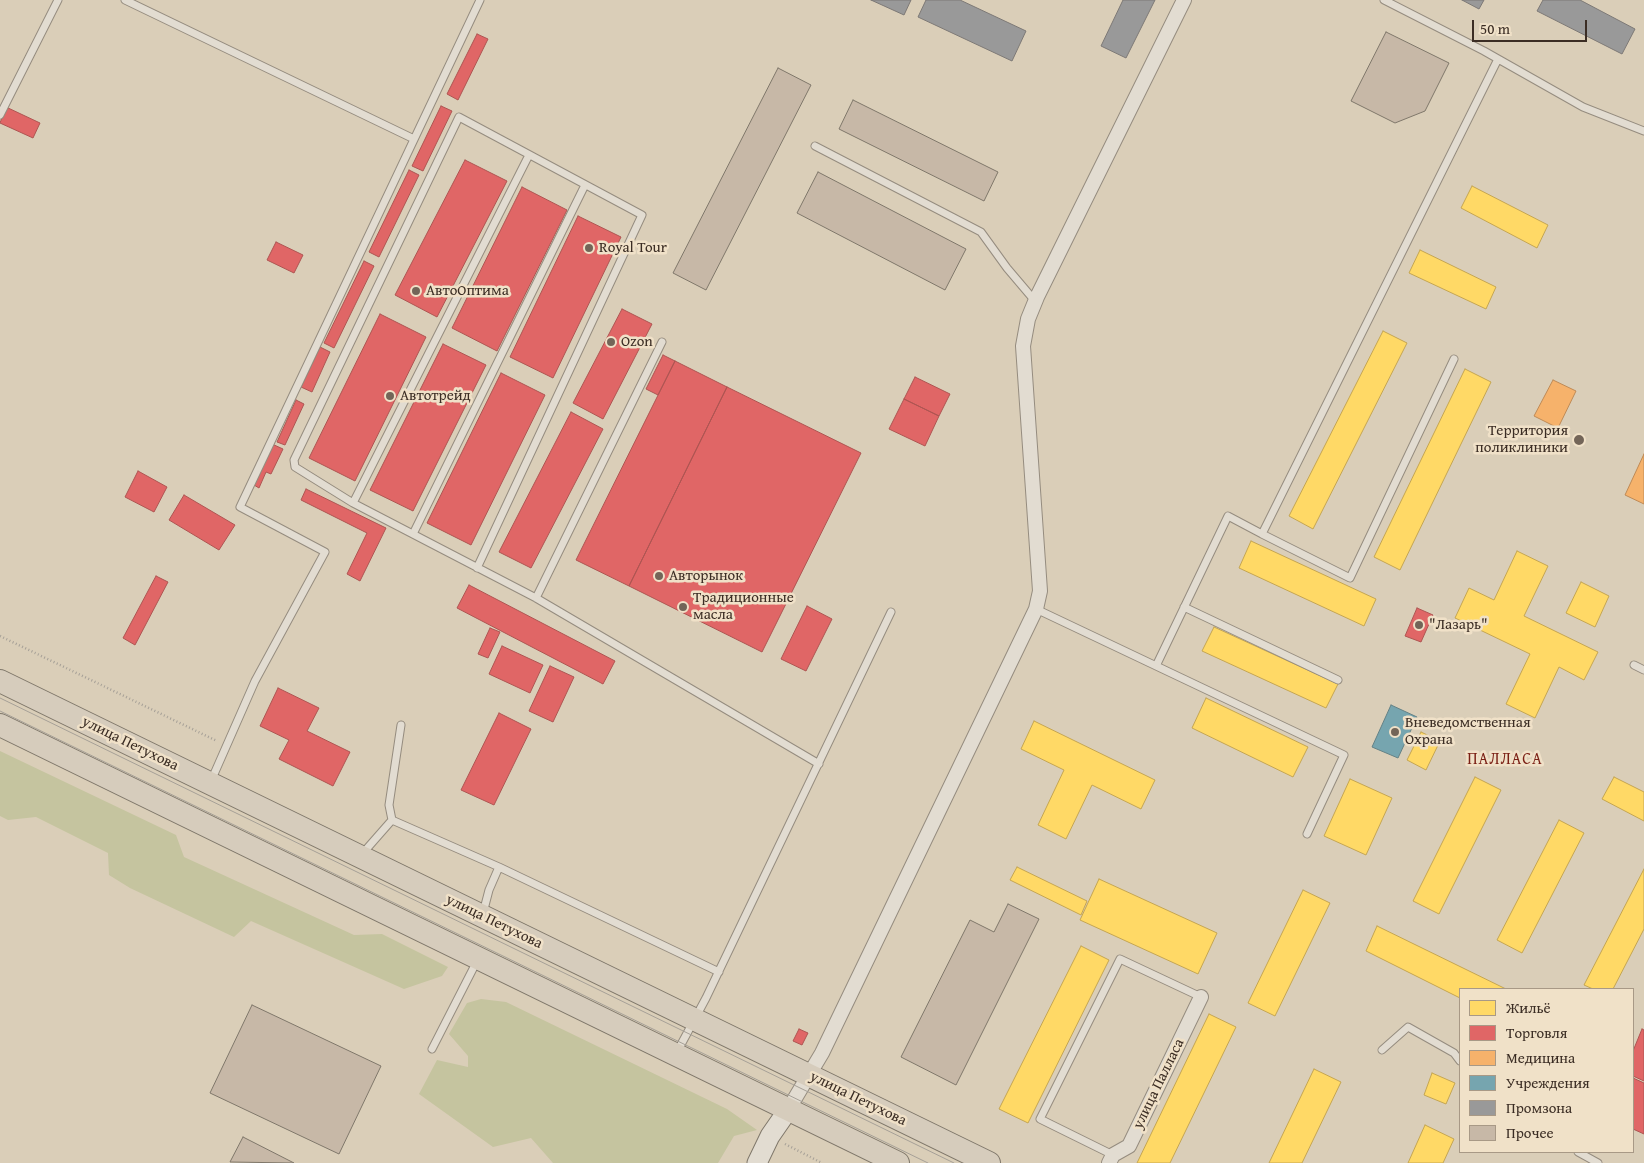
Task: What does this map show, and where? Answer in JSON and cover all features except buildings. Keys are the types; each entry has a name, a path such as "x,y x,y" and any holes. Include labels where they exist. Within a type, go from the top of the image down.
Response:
{"highway":[{"name":"улица Петухова","path":"0,681 989,1163"},
{"path":"0,725 898,1163"}],"main road":[{"path":"757,1163 770,1136 788,1110"}],"street":[{"path":"788,1110 822,1053 1036,609 1040,591 1023,346 1028,319 1035,301 1184,0"},
{"name":"улица Палласа","path":"1111,1159 1129,1146 1201,997"}],"lane":[{"path":"0,115 58,0"},
{"path":"125,0 414,139"},
{"path":"210,783 255,681 325,552 240,507 480,0"},
{"path":"1384,0 1498,59 1584,107 1644,131"},
{"path":"1262,534 1498,59"},
{"path":"477,568 642,215 459,117 294,460 295,467 353,503 477,568 536,598 819,764"},
{"path":"815,146 981,232 1006,268 1035,301"},
{"path":"353,503 529,154"},
{"path":"413,534 585,185"},
{"path":"536,598 662,342"},
{"path":"1156,666 1228,516 1350,578 1454,359"},
{"path":"1184,608 1338,680"},
{"path":"1036,609 1344,755 1307,834"},
{"path":"676,1055 719,972 892,612"},
{"path":"1634,665 1644,670"},
{"path":"392,820 389,805 401,725"},
{"path":"392,820 498,867 719,972"},
{"path":"360,856 392,820"},
{"path":"483,916 489,890 498,867"},
{"path":"432,1049 479,958"},
{"path":"1111,1159 1040,1119 1120,959 1201,997"},
{"path":"1382,1050 1408,1027 1454,1053 1459,1059"},
{"path":"1580,1153 1598,1163"}],"path":[{"path":"0,636 226,746"},
{"path":"770,1136 822,1163"}],"green space":[{"path":"0,751 176,835 184,857 354,935 382,934 448,967 442,976 404,989 251,921 234,937 130,888 109,875 108,853 36,817 8,820 0,816"},
{"path":"481,999 506,1002 727,1109 757,1130 734,1136 718,1163 553,1163 531,1138 493,1147 419,1094 437,1060 468,1067 468,1056 449,1034 467,1003"}],"tram line":[{"path":"0,698 954,1163"},
{"path":"0,711 928,1163"}],"place":[{"name":"Royal Tour","path":"589,248"},
{"name":"АвтоОптима","path":"416,291"},
{"name":"Ozon","path":"611,342"},
{"name":"Автотрейд","path":"390,396"},
{"name":"Территория поликлиники","path":"1579,440"},
{"name":"Авторынок","path":"659,576"},
{"name":"Традиционные масла","path":"683,607"},
{"name":"\"Лазарь\"","path":"1419,625"},
{"name":"Вневедомственная Охрана","path":"1395,732"}],"district":[{"name":"ПАЛЛАСА","path":"1505,760"}]}
